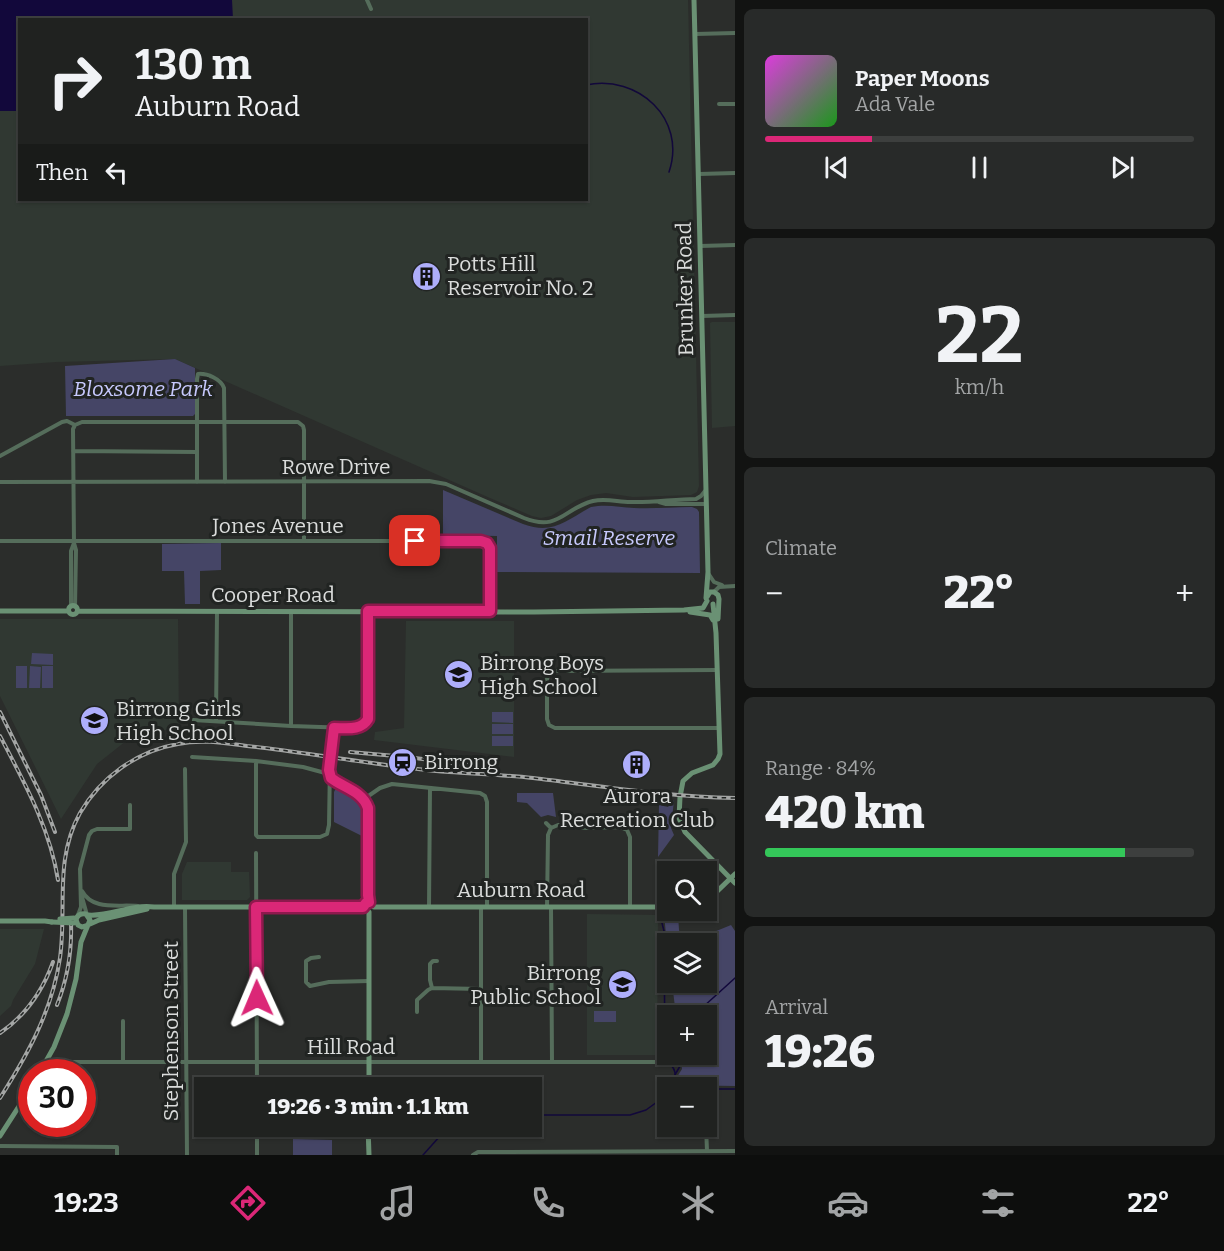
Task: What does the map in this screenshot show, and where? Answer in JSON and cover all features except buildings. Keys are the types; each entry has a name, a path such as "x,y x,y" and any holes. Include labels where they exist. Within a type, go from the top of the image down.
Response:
{"main road":[{"name":"Brunker Road","path":"694,0 708,575 716,633"},
{"name":"Brunker Road","path":"708,575 716,594 720,754 717,761 708,768 684,778 679,811 682,829 733,879"},
{"path":"684,610 703,608 710,602 717,603 716,594 709,593 710,602"},
{"name":"Cooper Road","path":"0,611 73,609 554,612 684,610"},
{"path":"684,610 711,616 716,633"},
{"path":"717,893 733,879"},
{"path":"77,920 83,913 97,915 143,906 363,907 366,903 372,905 373,910 369,912 369,1077"},
{"name":"Auburn Road","path":"372,905 657,907"},
{"path":"0,921 77,920 84,927 99,920 154,907"},
{"path":"363,907 369,912"},
{"path":"47,1059 62,1028 71,1000 81,942 90,920 88,915"},
{"path":"77,920 81,942"},
{"path":"0,1136 18,1108"},
{"path":"368,1137 369,1155"}],"street":[{"path":"367,0 371,9"},
{"path":"695,34 735,33"},
{"path":"719,104 735,104"},
{"path":"699,174 735,173"},
{"path":"700,246 735,245"},
{"path":"702,316 735,315"},
{"path":"197,482 197,376 202,374 221,382 224,388 225,482"},
{"path":"0,456 62,422 75,425 82,422 294,422 301,424 304,430 304,542"},
{"path":"73,609 76,550 73,451 75,425"},
{"path":"73,451 197,452"},
{"name":"Rowe Drive","path":"0,482 437,482 524,518 543,523 560,519 577,507 597,500 658,502 696,499 706,489"},
{"name":"Rowe Drive","path":"658,502 706,504"},
{"name":"Jones Avenue","path":"0,541 481,541 487,543 490,548 490,611"},
{"path":"708,575 714,582 726,586"},
{"path":"716,594 717,588 735,586"},
{"path":"216,721 217,611"},
{"path":"291,611 291,726"},
{"path":"184,721 334,728 361,727 367,722 369,716 368,611"},
{"path":"717,670 552,671 547,679 547,719 549,725 555,728 719,728"},
{"path":"256,761 256,835 258,837 325,836 329,832 329,775 334,728"},
{"path":"192,757 303,767 329,775 359,795 369,813 368,895 372,905"},
{"path":"174,907 174,874 186,842 185,769"},
{"path":"363,799 386,785 398,784 482,794 487,800 481,1062"},
{"path":"429,907 430,788"},
{"path":"77,920 81,908 80,869 90,832 97,829 130,829 130,805"},
{"path":"546,823 551,828"},
{"path":"552,1062 548,836 551,828 558,825 587,828 620,827 627,830 630,837 630,907"},
{"path":"256,853 257,1077"},
{"path":"81,889 95,904 143,906"},
{"path":"81,889 88,915"},
{"name":"Stephenson Street","path":"185,907 187,1155"},
{"path":"319,957 306,961 306,982 310,986 329,982 369,981"},
{"path":"432,988 430,964 437,961"},
{"path":"417,1012 417,1000 432,988 481,989"},
{"path":"123,1021 123,1062"},
{"name":"Hill Road","path":"96,1062 655,1062"},
{"path":"257,1137 257,1155"},
{"path":"706,1137 706,1151"},
{"path":"0,1146 117,1147 117,1155"},
{"path":"473,1155 478,1152 735,1151"}],"shaded area":[{"path":"0,0 688,0 699,486 697,492 691,495 633,497 606,493 591,495 577,500 551,516 541,518 490,498 175,359 0,366"},
{"path":"0,0 232,0 233,18 18,18 18,111 0,111"},
{"path":"735,322 735,426 712,428 710,323"},
{"name":"Birrong Girls High School","path":"0,619 178,619 179,728 158,731 126,741 97,764 61,819 0,696"},
{"name":"Birrong Boys High School","path":"406,621 514,621 514,757 374,740 375,732 404,728"},
{"path":"187,862 231,862 231,872 249,872 250,897 247,900 182,900 182,874"},
{"name":"Birrong Public School","path":"587,914 657,915 657,1055 587,1055"},
{"path":"0,929 44,929 35,964 11,1006 0,1016"}],"green space":[{"name":"Bloxsome Park","path":"175,359 195,368 195,414 193,416 66,416 65,366"},
{"name":"Smail Reserve","path":"443,490 523,524 543,528 558,525 597,506 692,507 699,512 700,573 497,572 497,536 443,535"},
{"path":"221,543 221,570 200,571 200,604 185,604 184,571 162,571 162,544"},
{"path":"32,653 53,654 53,665 31,664"},
{"path":"16,666 27,666 27,688 16,688"},
{"path":"30,666 41,667 40,688 29,688"},
{"path":"42,666 53,666 53,688 42,688"},
{"path":"492,712 513,712 513,723 492,722"},
{"path":"492,724 513,724 513,734 492,734"},
{"path":"492,736 513,736 513,746 492,746"},
{"path":"338,789 354,798 361,806 362,836 334,822 334,792"},
{"path":"517,793 553,793 556,817 548,815 541,817 527,803 517,802"},
{"path":"674,800 671,828 674,835 658,857 659,805 668,807"},
{"path":"665,921 678,921 680,933 666,933"},
{"path":"731,925 735,931 735,1086 717,1086 717,1077 677,1077 682,1069 681,1065 717,1065 717,1005 675,1005 673,993 717,993 717,933 711,933"},
{"path":"594,1011 616,1011 616,1022 594,1022"},
{"path":"293,1139 332,1140 332,1155 293,1155"}],"waterway":[{"path":"588,85 605,83 623,86 654,104 671,134 673,153 669,172"},
{"path":"663,921 665,1056 675,1074"},
{"path":"705,1005 735,978"},
{"path":"656,1101 665,1092 681,1065"},
{"path":"717,1089 735,1089"},
{"path":"542,1115 630,1115 646,1110 657,1102"},
{"path":"423,1155 439,1137"}],"railway":[{"path":"0,712 41,795 55,832"},
{"path":"0,736 27,788 42,824 58,880"},
{"path":"0,1098 38,1031 51,996 60,958 64,866 72,831 80,813 98,788 109,777 148,753 163,747 213,742 428,770 533,778 659,793 735,798"},
{"path":"350,752 469,765"},
{"path":"57,1005 68,965 71,923"},
{"path":"0,1033 32,1002 53,962"}],"place":[{"name":"Potts Hill Reservoir No. 2","path":"426,276"},
{"name":"Birrong Boys High School","path":"459,675"},
{"name":"Birrong Girls High School","path":"95,721"},
{"name":"Birrong","path":"403,762"},
{"name":"Aurora Recreation Club","path":"637,765"},
{"name":"Birrong Public School","path":"622,985"}],"route":[{"path":"257,998 256,907 363,907 369,902 368,808 359,795 331,778 329,774 334,728 358,727 365,724 368,719 368,611 490,611 490,548 487,543 481,541 415,541"}]}
